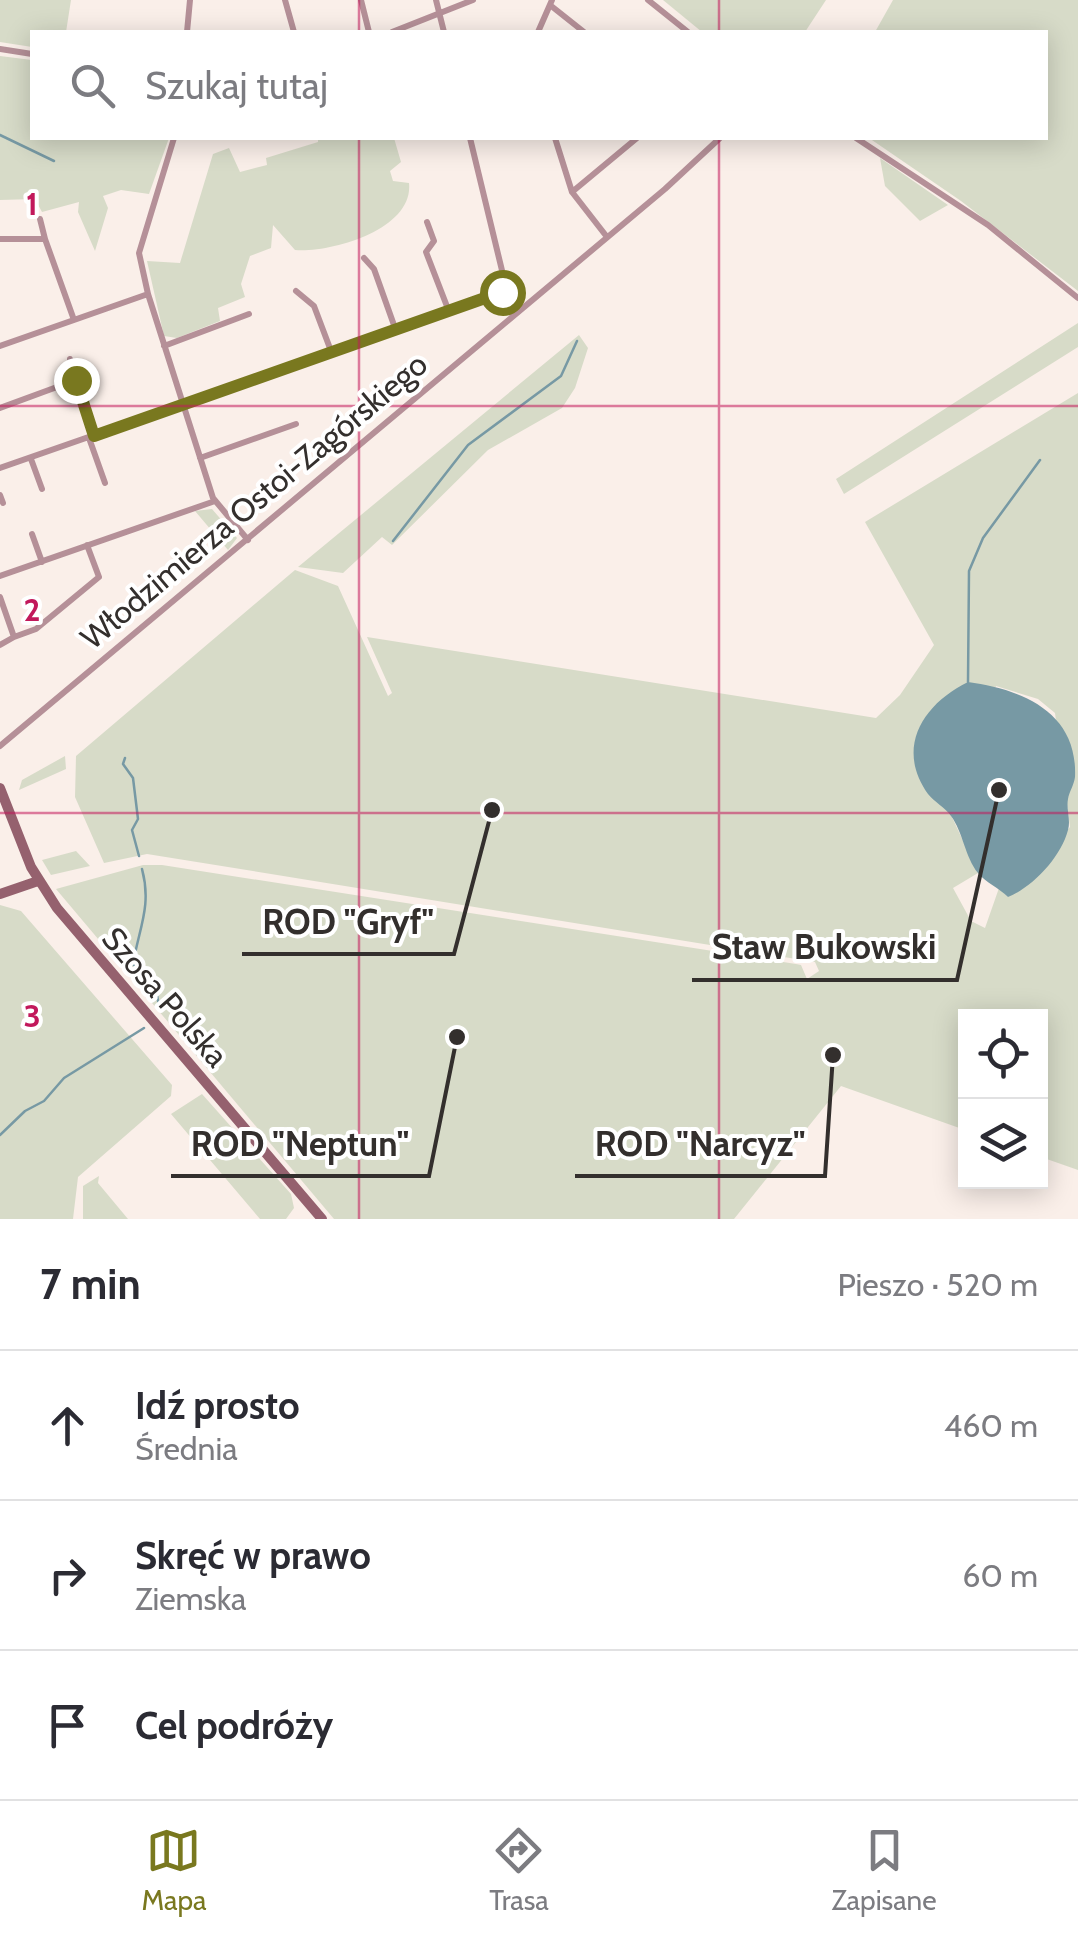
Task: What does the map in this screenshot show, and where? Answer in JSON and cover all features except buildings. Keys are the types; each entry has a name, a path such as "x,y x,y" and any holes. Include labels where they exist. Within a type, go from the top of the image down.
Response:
{"street":[{"path":"187,30 190,0"},
{"path":"286,0 294,30"},
{"path":"361,0 368,30"},
{"path":"436,0 444,30"},
{"path":"398,30 472,0"},
{"path":"648,0 686,30"},
{"path":"539,30 551,2 582,30"},
{"path":"0,49 30,54"},
{"path":"173,140 139,253 181,404 215,501 248,540"},
{"path":"470,140 513,316"},
{"path":"556,140 572,192 607,237"},
{"path":"572,192 635,140"},
{"name":"Włodzimierza Ostoi-Zagórskiego","path":"0,746 718,140"},
{"path":"859,140 988,225 1078,298"},
{"path":"40,219 74,320"},
{"path":"427,222 434,240 426,252 448,309"},
{"path":"0,240 45,238"},
{"path":"364,258 374,269 395,328"},
{"path":"296,291 314,306 331,350"},
{"path":"0,468 507,291"},
{"path":"0,346 148,294"},
{"path":"164,346 249,314"},
{"path":"70,359 106,483"},
{"path":"0,408 76,380"},
{"path":"200,458 296,424"},
{"path":"31,459 42,489"},
{"path":"0,576 215,501"},
{"path":"32,534 42,562"},
{"path":"0,645 36,630 99,577 86,545"},
{"path":"0,597 14,637"},
{"name":"Szosa Polska","path":"0,788 38,881 76,932 322,1219"},
{"path":"0,894 38,881"}],"green space":[{"path":"0,0 71,0 66,30 30,30 30,47 0,42"},
{"path":"663,0 826,0 806,30 700,30"},
{"path":"893,0 1078,0 1078,291 961,201 872,140 1048,140 1048,30 876,30"},
{"path":"0,56 30,60 30,140 168,140 149,194 121,190 103,196 108,208 95,251 78,212 79,202 42,212 35,199 0,200"},
{"path":"395,140 401,162 390,171 393,181 409,183 407,199 398,213 368,235 311,250 295,250 273,225 271,248 250,256 241,284 245,297 218,308 220,321 177,338 164,336 147,261 180,263 213,154 229,148 240,172 267,165 266,158 318,142"},
{"path":"880,158 948,205 920,221 885,186"},
{"path":"1078,323 1078,347 844,494 836,479"},
{"path":"579,335 588,348 575,388 562,408 488,450 392,545 382,537 343,573 298,567"},
{"path":"1078,393 1078,1170 1048,1159 1048,1009 958,1009 958,1128 841,1086 734,1219 334,1219 56,889 143,865 162,865 796,964 801,965 807,979 819,971 815,962 147,854 104,863 75,797 76,756 295,570 338,586 388,696 392,693 367,637 876,718 900,695 934,645 865,522","holes":["996,686 1038,699 1055,713 1070,827 1008,897 999,888 985,928 971,921 953,888 978,873 951,815"]},
{"path":"212,509 237,538 228,550 195,511"},
{"path":"65,756 66,769 19,790 22,780"},
{"path":"76,851 90,866 51,875 42,860"},
{"path":"0,905 21,911 172,1085 171,1096 78,1177 73,1219 0,1219"},
{"path":"202,1094 291,1194 294,1208 286,1219 260,1219 171,1114"},
{"path":"99,1176 98,1183 128,1219 83,1219 83,1186"}],"water":[{"path":"968,682 1007,690 1042,707 1067,735 1073,754 1075,777 1068,799 1069,826 1064,840 1045,870 1008,897 974,867 955,822 928,794 914,760 914,744 927,715 938,702"}],"waterway":[{"path":"0,135 54,161"},
{"path":"393,541 468,445 561,376 577,341"},
{"path":"968,682 969,571 983,538 1040,460"},
{"path":"125,758 123,764 133,778 138,819 132,830 139,856"},
{"path":"142,869 145,906 133,964 156,990 160,1011"},
{"path":"0,1135 25,1111 44,1101 64,1078 144,1028"}],"place":[{"name":"Staw Bukowski","path":"999,790"},
{"name":"ROD \"Gryf\"","path":"492,810"},
{"name":"ROD \"Neptun\"","path":"457,1037"},
{"name":"ROD \"Narcyz\"","path":"833,1055"}],"route":[{"path":"76,380 94,436 502,292"}]}
